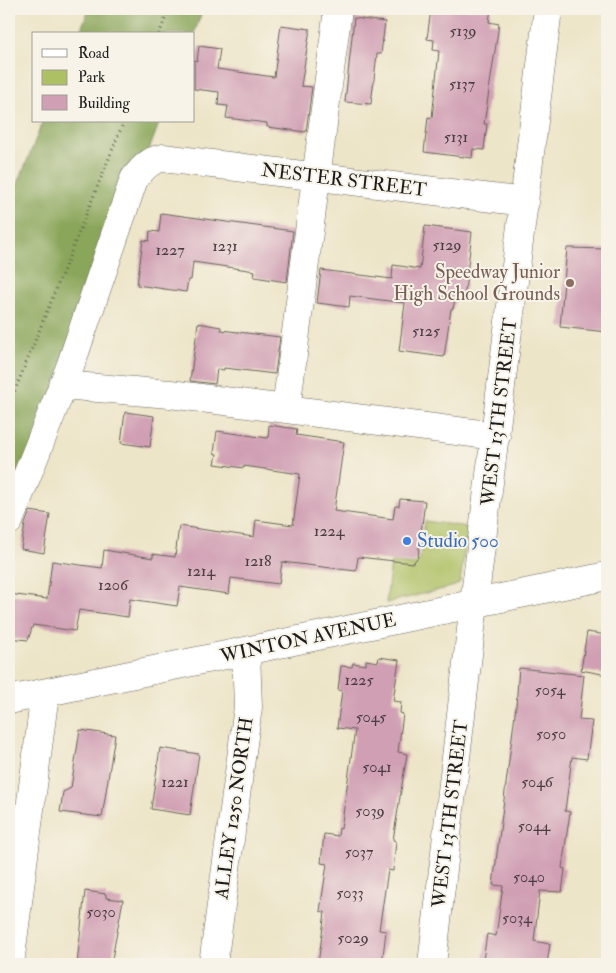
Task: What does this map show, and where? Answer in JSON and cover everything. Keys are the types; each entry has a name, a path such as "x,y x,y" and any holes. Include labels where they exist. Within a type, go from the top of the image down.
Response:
{"street":[{"path":"286,408 338,9"},
{"name":"WEST 13TH STREET","path":"432,964 474,603 548,9"},
{"name":"NESTER STREET","path":"62,385 134,179 154,159 164,158 525,202"},
{"path":"9,521 62,385 170,394 496,436"},
{"name":"WINTON AVENUE","path":"9,700 607,576"},
{"name":"ALLEY 1250 NORTH","path":"213,964 248,707 246,651"},
{"path":"10,964 45,693"}],"path":[{"path":"160,32 169,9"},
{"path":"9,405 124,122"}],"green space":[{"path":"89,9 203,9 195,32 80,32"},
{"path":"43,122 160,122 9,518 9,206"},
{"path":"425,521 468,527 460,582 455,586 386,603 391,562 413,565 420,559"}],"building":[{"path":"431,9 491,9 489,22 499,24 484,124 487,124 484,150 473,149 472,158 424,152 428,117 432,118 439,51 433,50 434,40 427,39"},
{"path":"354,18 385,22 381,54 377,54 371,104 345,102"},
{"path":"281,25 310,29 301,86 312,87 306,132 267,127 267,123 226,118 228,106 218,105 219,92 195,89 195,60 197,61 199,46 220,49 217,69 274,77"},
{"path":"161,213 293,231 287,282 254,277 255,271 193,262 191,280 188,280 186,292 137,285 143,240 149,241 150,231 159,232"},
{"path":"425,226 472,232 464,300 455,299 453,309 451,309 444,357 399,351 405,303 350,296 349,307 317,303 321,270 392,279 393,265 420,269"},
{"path":"567,248 607,249 607,332 560,327"},
{"path":"198,323 221,327 221,330 280,337 275,374 224,368 224,370 217,369 215,384 190,381"},
{"path":"125,412 154,416 150,447 121,443"},
{"path":"269,425 297,429 296,435 344,442 334,511 393,519 395,506 399,506 400,499 425,501 418,557 413,563 358,557 356,571 282,562 279,584 231,578 229,594 180,587 177,606 130,599 128,617 79,610 75,631 33,625 28,640 9,638 9,594 47,599 52,561 102,568 104,550 153,558 153,554 175,557 179,526 254,537 256,520 293,525 300,474 215,464 217,454 214,453 217,431 268,438"},
{"path":"30,511 50,514 44,553 21,549 25,524"},
{"path":"587,632 607,635 607,675 581,670"},
{"path":"379,657 399,660 393,701 401,702 400,713 403,714 398,752 407,754 393,840 396,841 393,871 388,870 379,930 386,931 382,964 318,964 325,912 320,911 327,864 321,863 324,834 338,836 339,828 341,829 355,730 337,728 342,691 338,690 341,666 352,667 353,663 366,665 366,660 378,662"},
{"path":"519,668 584,675 579,720 592,721 587,759 572,757 565,811 570,812 562,868 565,869 562,892 540,891 534,941 550,944 547,964 494,964 494,961 483,960 487,934 496,936 503,886 493,885 516,706"},
{"path":"80,730 115,735 102,817 60,812 63,792 71,788"},
{"path":"160,748 199,754 190,815 151,809"},
{"path":"85,891 106,894 106,898 123,900 111,964 77,964"}],"place":[{"name":"Speedway Junior High School Grounds","path":"570,283"},
{"name":"Studio 500","path":"407,541"}]}
